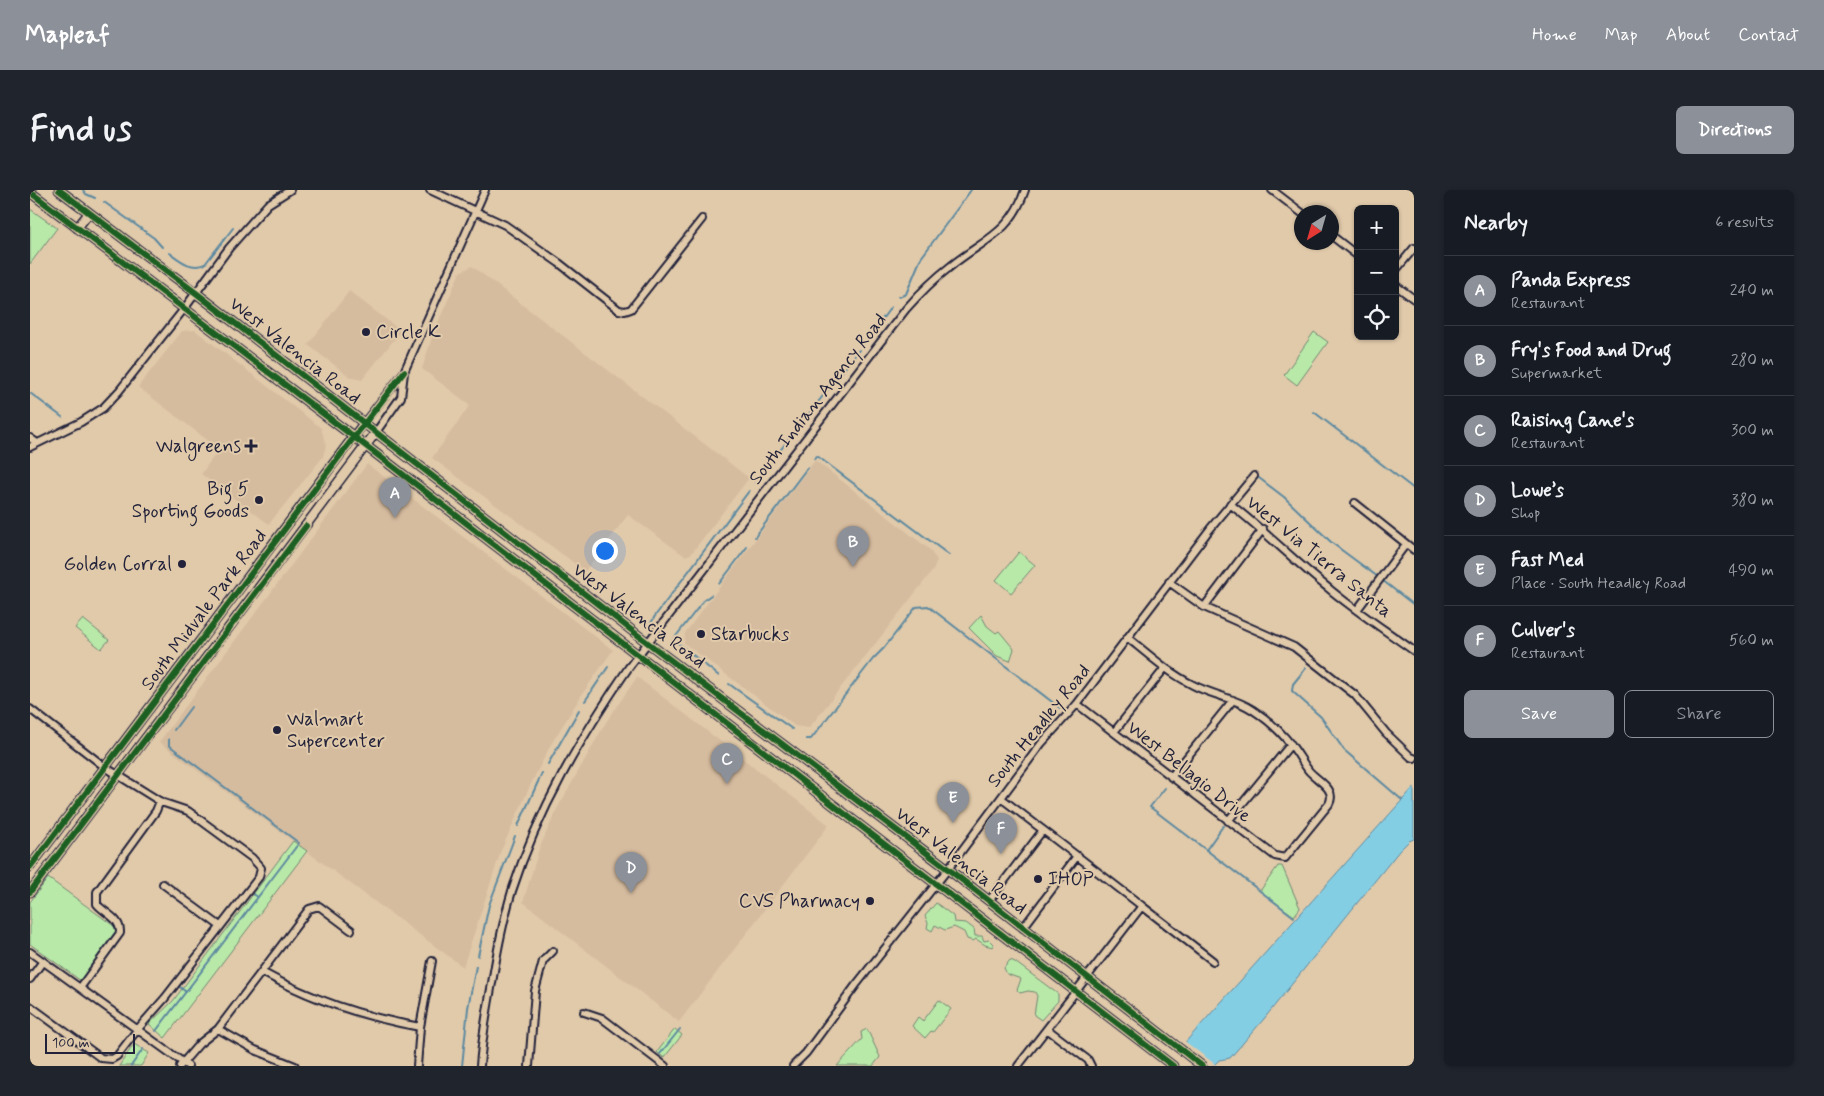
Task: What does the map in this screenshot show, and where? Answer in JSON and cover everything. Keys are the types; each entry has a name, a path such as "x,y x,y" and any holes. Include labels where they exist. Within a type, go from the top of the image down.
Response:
{"main road":[{"name":"West Valencia Road","path":"58,190 196,293 648,643 948,869 1202,1066"},
{"name":"West Valencia Road","path":"30,192 354,436 1169,1063"},
{"path":"77,228 89,212"},
{"name":"South Midvale Park Road","path":"30,867 364,423"},
{"name":"South Midvale Park Road","path":"30,892 116,774 376,432"},
{"path":"506,554 517,541"},
{"path":"773,759 784,745"}],"street":[{"path":"30,447 81,422 103,408 119,391 184,309 229,248 268,204 290,190"},
{"path":"430,190 505,225 559,263 619,310 625,311 631,309 702,219"},
{"name":"South Midvale Park Road","path":"364,423 404,372 485,190"},
{"name":"South Indian Agency Road","path":"480,1066 482,1039 500,936 512,891 532,838 561,776 592,721 629,666 906,309 926,287 952,265 996,235 1008,224 1022,201 1025,190"},
{"path":"1272,190 1294,207"},
{"path":"1339,241 1354,253"},
{"path":"1399,266 1414,248"},
{"path":"1399,288 1414,298"},
{"name":"South Midvale Park Road","path":"376,432 401,397 404,372"},
{"path":"30,438 37,443"},
{"name":"South Headley Road","path":"793,1066 806,1053 856,985 948,869 1041,744 1077,704 1169,582 1254,476"},
{"path":"1355,503 1414,550"},
{"name":"West Via Tierra Santa","path":"1230,504 1263,529 1328,588 1414,651"},
{"path":"1204,608 1263,529"},
{"path":"1357,610 1406,544"},
{"path":"1169,582 1204,608 1294,646 1355,695 1386,734 1414,758"},
{"path":"1128,638 1165,668 1194,686 1252,709 1291,744 1228,820"},
{"path":"1114,732 1165,668"},
{"path":"1171,777 1233,700"},
{"name":"West Bellagio Drive","path":"1077,704 1275,856 1285,858 1329,804 1331,794 1330,790 1310,772 1291,744"},
{"path":"30,709 105,767 160,801 188,811 252,858 261,868 259,877 166,998 137,1030 117,1056 112,1059 106,1060 95,1054 30,1006"},
{"path":"1001,798 1213,961"},
{"path":"80,988 120,933 118,923 97,904 97,892 156,811 160,801"},
{"path":"989,901 1043,830"},
{"path":"1023,928 1077,856"},
{"path":"163,884 220,926"},
{"path":"30,952 183,1065 199,1044 218,1029 309,909 319,906 351,930"},
{"path":"1018,1066 1142,906"},
{"path":"529,1066 535,992 543,961 553,951"},
{"path":"30,979 43,961"},
{"path":"417,1066 420,1027 432,961"},
{"path":"262,972 286,986 333,1005 384,1020 420,1027"},
{"path":"584,1012 602,1018 665,1066"},
{"path":"218,1029 255,1050 295,1066"},
{"path":"1047,1030 1088,1060 1091,1066"}],"shaded area":[{"path":"472,266 749,478 691,554 685,556 628,515 585,571 432,458 470,405 422,369 433,334 460,272"},
{"path":"349,291 401,331 362,380 350,377 308,345"},
{"path":"195,330 321,428 326,445 323,457 269,524 201,474 219,449 138,387 182,331"},
{"path":"815,460 929,549 937,560 934,569 809,728 795,726 684,643 685,633"},
{"path":"367,464 613,650 550,746 530,786 501,851 463,967 159,742"},
{"path":"637,677 829,825 679,1022 523,902 539,849 557,809 606,722"}],"green space":[{"path":"30,209 57,228 30,264"},
{"path":"1314,332 1328,342 1297,385 1284,375"},
{"path":"1019,552 1035,565 1011,593 996,580"},
{"path":"981,615 987,626 996,633 999,631 1014,649 1010,661 997,656 969,628"},
{"path":"83,619 109,640 101,649 75,628"},
{"path":"293,841 307,851 165,1038 149,1024 173,1001"},
{"path":"1278,866 1282,866 1300,908 1294,916 1260,891"},
{"path":"48,878 118,929 81,981 30,944 30,902"},
{"path":"936,903 953,916 954,922 966,923 974,929 975,936 982,936 984,941 989,940 993,947 985,945 976,939 973,941 967,939 964,932 954,927 945,930 935,925 932,931 927,928 928,923 925,916"},
{"path":"1010,960 1058,994 1058,1001 1041,1020 1034,1015 1037,996 1035,992 1020,993 1017,990 1021,979 1007,974 1004,968"},
{"path":"939,1000 951,1009 933,1032 931,1031 925,1038 912,1026 918,1017 923,1021"},
{"path":"675,1029 682,1035 664,1058 657,1052"},
{"path":"867,1029 880,1057 873,1066 837,1066 862,1039 861,1032"},
{"path":"134,1044 149,1053 141,1066 119,1066"}],"water":[{"path":"1414,787 1414,839 1409,841 1399,851 1263,1020 1230,1058 1219,1060 1213,1066 1164,1066"}],"pier":[{"path":"1183,1040 1215,1064 1213,1066 1162,1066"}],"waterway":[{"path":"83,190 86,194 95,198"},
{"path":"899,297 906,294 921,258 971,190"},
{"path":"104,202 154,238 162,247"},
{"path":"170,253 182,262 200,266 205,264 233,228"},
{"path":"866,341 891,307"},
{"path":"778,453 859,350"},
{"path":"30,393 62,417"},
{"path":"1314,412 1414,489"},
{"path":"814,459 817,456 949,555"},
{"path":"755,483 769,465"},
{"path":"755,537 807,468"},
{"path":"1259,478 1284,497 1332,543 1378,577"},
{"path":"650,625 749,491"},
{"path":"719,584 747,547"},
{"path":"1382,580 1414,605"},
{"path":"670,644 704,600 711,595"},
{"path":"806,739 811,739 916,607 928,606 1060,708"},
{"path":"674,640 719,676"},
{"path":"585,701 608,667"},
{"path":"1306,668 1293,684 1292,691 1321,717 1344,750 1402,800"},
{"path":"729,684 792,729"},
{"path":"174,730 191,707"},
{"path":"548,764 579,710"},
{"path":"156,1031 299,843 174,749 169,745 169,739"},
{"path":"518,826 542,773"},
{"path":"1165,788 1150,807 1294,917"},
{"path":"1206,850 1223,826"},
{"path":"478,956 489,905 515,836"},
{"path":"250,892 258,897"},
{"path":"462,1066 468,1008 476,966"},
{"path":"180,987 186,992"},
{"path":"660,1054 680,1029"},
{"path":"131,1066 143,1049"}],"cycle path":[{"path":"59,190 196,293 648,643 948,869 1202,1066"},
{"path":"30,192 366,446 1173,1066"},
{"path":"30,867 404,372"},
{"path":"30,892 306,526"}],"place":[{"name":"Circle K","path":"366,332"},
{"name":"Walgreens","path":"251,446"},
{"name":"Big 5 Sporting Goods","path":"259,500"},
{"name":"Panda Express","path":"395,518"},
{"name":"Golden Corral","path":"182,564"},
{"name":"Fry's Food and Drug","path":"853,567"},
{"name":"Starbucks","path":"701,634"},
{"name":"Walmart Supercenter","path":"277,730"},
{"name":"Raising Cane's","path":"727,784"},
{"name":"Fast Med","path":"953,823"},
{"name":"Culver's","path":"1001,854"},
{"name":"IHOP","path":"1038,879"},
{"name":"Lowe’s","path":"631,893"},
{"name":"CVS Pharmacy","path":"870,901"}]}
